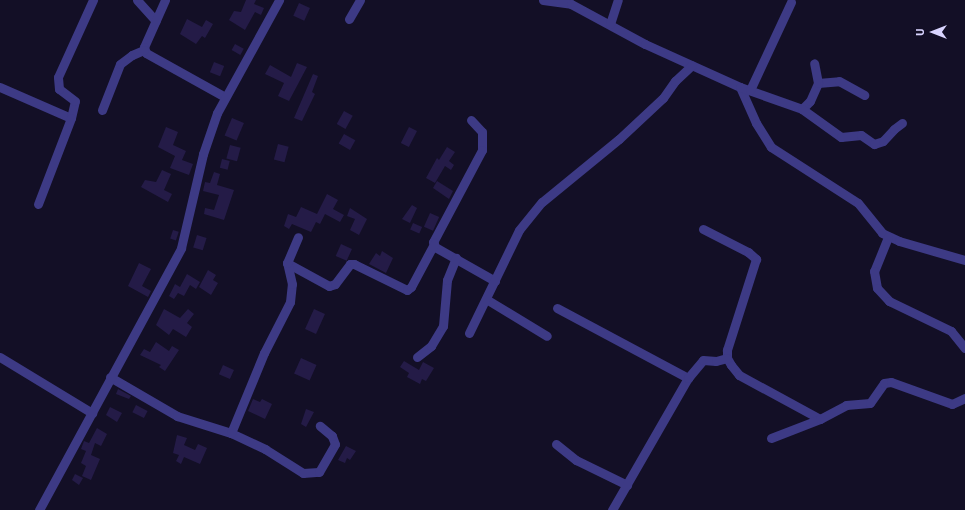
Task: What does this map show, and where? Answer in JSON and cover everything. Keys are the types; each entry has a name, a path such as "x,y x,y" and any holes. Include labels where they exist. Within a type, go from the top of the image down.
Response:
{"street":[{"path":"38,204 71,118 75,101 59,89 58,77 94,0"},
{"path":"137,0 156,21"},
{"path":"102,110 120,64 132,55 144,50 165,0"},
{"path":"39,510 181,248 203,154 225,97 279,0"},
{"path":"348,19 360,0"},
{"path":"543,0 566,2 692,65 740,87 802,109 841,137 861,135 874,144 883,141 894,128 902,123"},
{"path":"610,24 618,0"},
{"path":"750,90 791,2"},
{"path":"144,50 149,56 225,97"},
{"path":"802,109 810,101 818,83 819,76 814,63"},
{"path":"469,333 519,230 542,202 619,139 663,98 675,81 692,65"},
{"path":"818,83 839,81 864,95"},
{"path":"0,86 71,118"},
{"path":"740,87 756,123 771,148 858,203 876,227 888,237 965,260"},
{"path":"287,262 329,286 335,284 350,264 354,264 407,290 411,287 434,244 433,240 482,150 482,132 471,120"},
{"path":"703,229 748,252 756,259 727,350 727,358 739,375 820,419"},
{"path":"231,433 264,353 290,302 292,284 287,262 298,237"},
{"path":"888,237 874,271 877,288 889,300 951,331 965,348"},
{"path":"434,244 495,281"},
{"path":"417,357 431,346 443,326 447,280 456,258"},
{"path":"486,299 547,336"},
{"path":"557,308 688,378"},
{"path":"0,357 92,413"},
{"path":"612,510 688,378 700,362 727,358"},
{"path":"110,377 177,416 231,433 265,449 290,467 311,474 319,472 325,466 335,444 332,436 320,426"},
{"path":"771,438 820,419 846,405 870,403 874,401 880,387 891,382 952,404 965,398"},
{"path":"556,444 576,460 627,485"}],"building":[{"path":"246,0 256,0 254,4 264,8 261,15 255,12 245,30 229,20 234,11 241,12"},
{"path":"299,3 310,8 304,21 293,16"},
{"path":"187,19 202,27 206,20 213,24 205,38 202,36 196,44 180,34"},
{"path":"235,44 244,49 240,55 232,50"},
{"path":"214,62 224,66 220,76 210,72"},
{"path":"297,63 307,67 289,101 278,96 284,83 265,74 270,65 291,77"},
{"path":"313,74 318,76 312,92 315,94 302,121 294,118"},
{"path":"344,111 353,116 345,129 337,124"},
{"path":"232,118 244,123 237,141 225,135"},
{"path":"166,127 178,132 173,145 186,151 182,160 193,164 189,175 170,168 175,156 158,147"},
{"path":"409,127 417,131 409,147 401,143"},
{"path":"344,134 355,140 350,150 339,144"},
{"path":"278,144 289,147 284,162 274,159"},
{"path":"230,145 241,148 237,161 226,159"},
{"path":"447,147 455,152 449,161 454,165 451,170 445,166 435,183 426,178 437,158 439,160"},
{"path":"222,159 230,161 228,170 220,168"},
{"path":"162,170 171,174 164,190 172,194 168,202 141,187 145,180 156,182"},
{"path":"214,172 220,174 217,185 234,190 224,220 204,214 205,208 214,210 219,195 203,191 205,182 210,183"},
{"path":"437,181 453,191 449,199 433,188"},
{"path":"327,194 338,200 333,209 344,215 340,222 325,214 320,224 316,222 311,232 292,224 289,229 284,226 288,214 296,217 301,207 317,214"},
{"path":"412,205 417,208 410,223 402,219"},
{"path":"350,208 367,219 359,235 350,230 355,219 347,216"},
{"path":"430,213 439,217 433,231 424,227"},
{"path":"413,223 422,227 419,233 410,229"},
{"path":"173,230 179,232 176,240 170,239"},
{"path":"197,235 207,238 203,250 193,247"},
{"path":"341,244 352,249 347,261 336,256"},
{"path":"382,251 393,258 386,273 369,264 376,253 380,256"},
{"path":"139,263 151,269 142,286 151,291 148,297 128,286"},
{"path":"208,270 216,275 213,280 218,283 211,295 199,287"},
{"path":"187,274 200,282 196,289 190,285 184,296 178,293 174,299 169,296 175,284 180,287"},
{"path":"164,309 180,318 188,309 194,314 187,323 192,327 186,337 173,329 169,335 156,325"},
{"path":"314,309 325,314 316,334 305,329"},
{"path":"156,342 169,351 172,346 179,350 165,371 159,367 161,365 140,355 144,349 150,352"},
{"path":"301,358 317,365 310,380 294,374"},
{"path":"404,361 419,370 423,362 434,368 426,381 422,379 420,384 407,377 409,373 400,367"},
{"path":"223,365 234,370 230,379 219,374"},
{"path":"118,389 131,396 129,399 116,394"},
{"path":"253,399 260,402 262,399 272,404 265,419 248,411"},
{"path":"136,405 148,411 144,418 132,412"},
{"path":"110,407 122,413 117,422 106,415"},
{"path":"306,409 314,412 306,427 301,424"},
{"path":"97,428 107,434 101,446 95,443 91,455 100,459 91,480 82,476 86,466 81,463 86,451 81,449 84,441 89,443"},
{"path":"177,435 187,438 184,445 195,450 198,444 207,448 200,464 184,457 181,464 176,461 179,455 173,453"},
{"path":"346,446 356,451 350,460 347,458 345,463 338,460"},
{"path":"75,474 83,478 79,485 72,480"}]}
